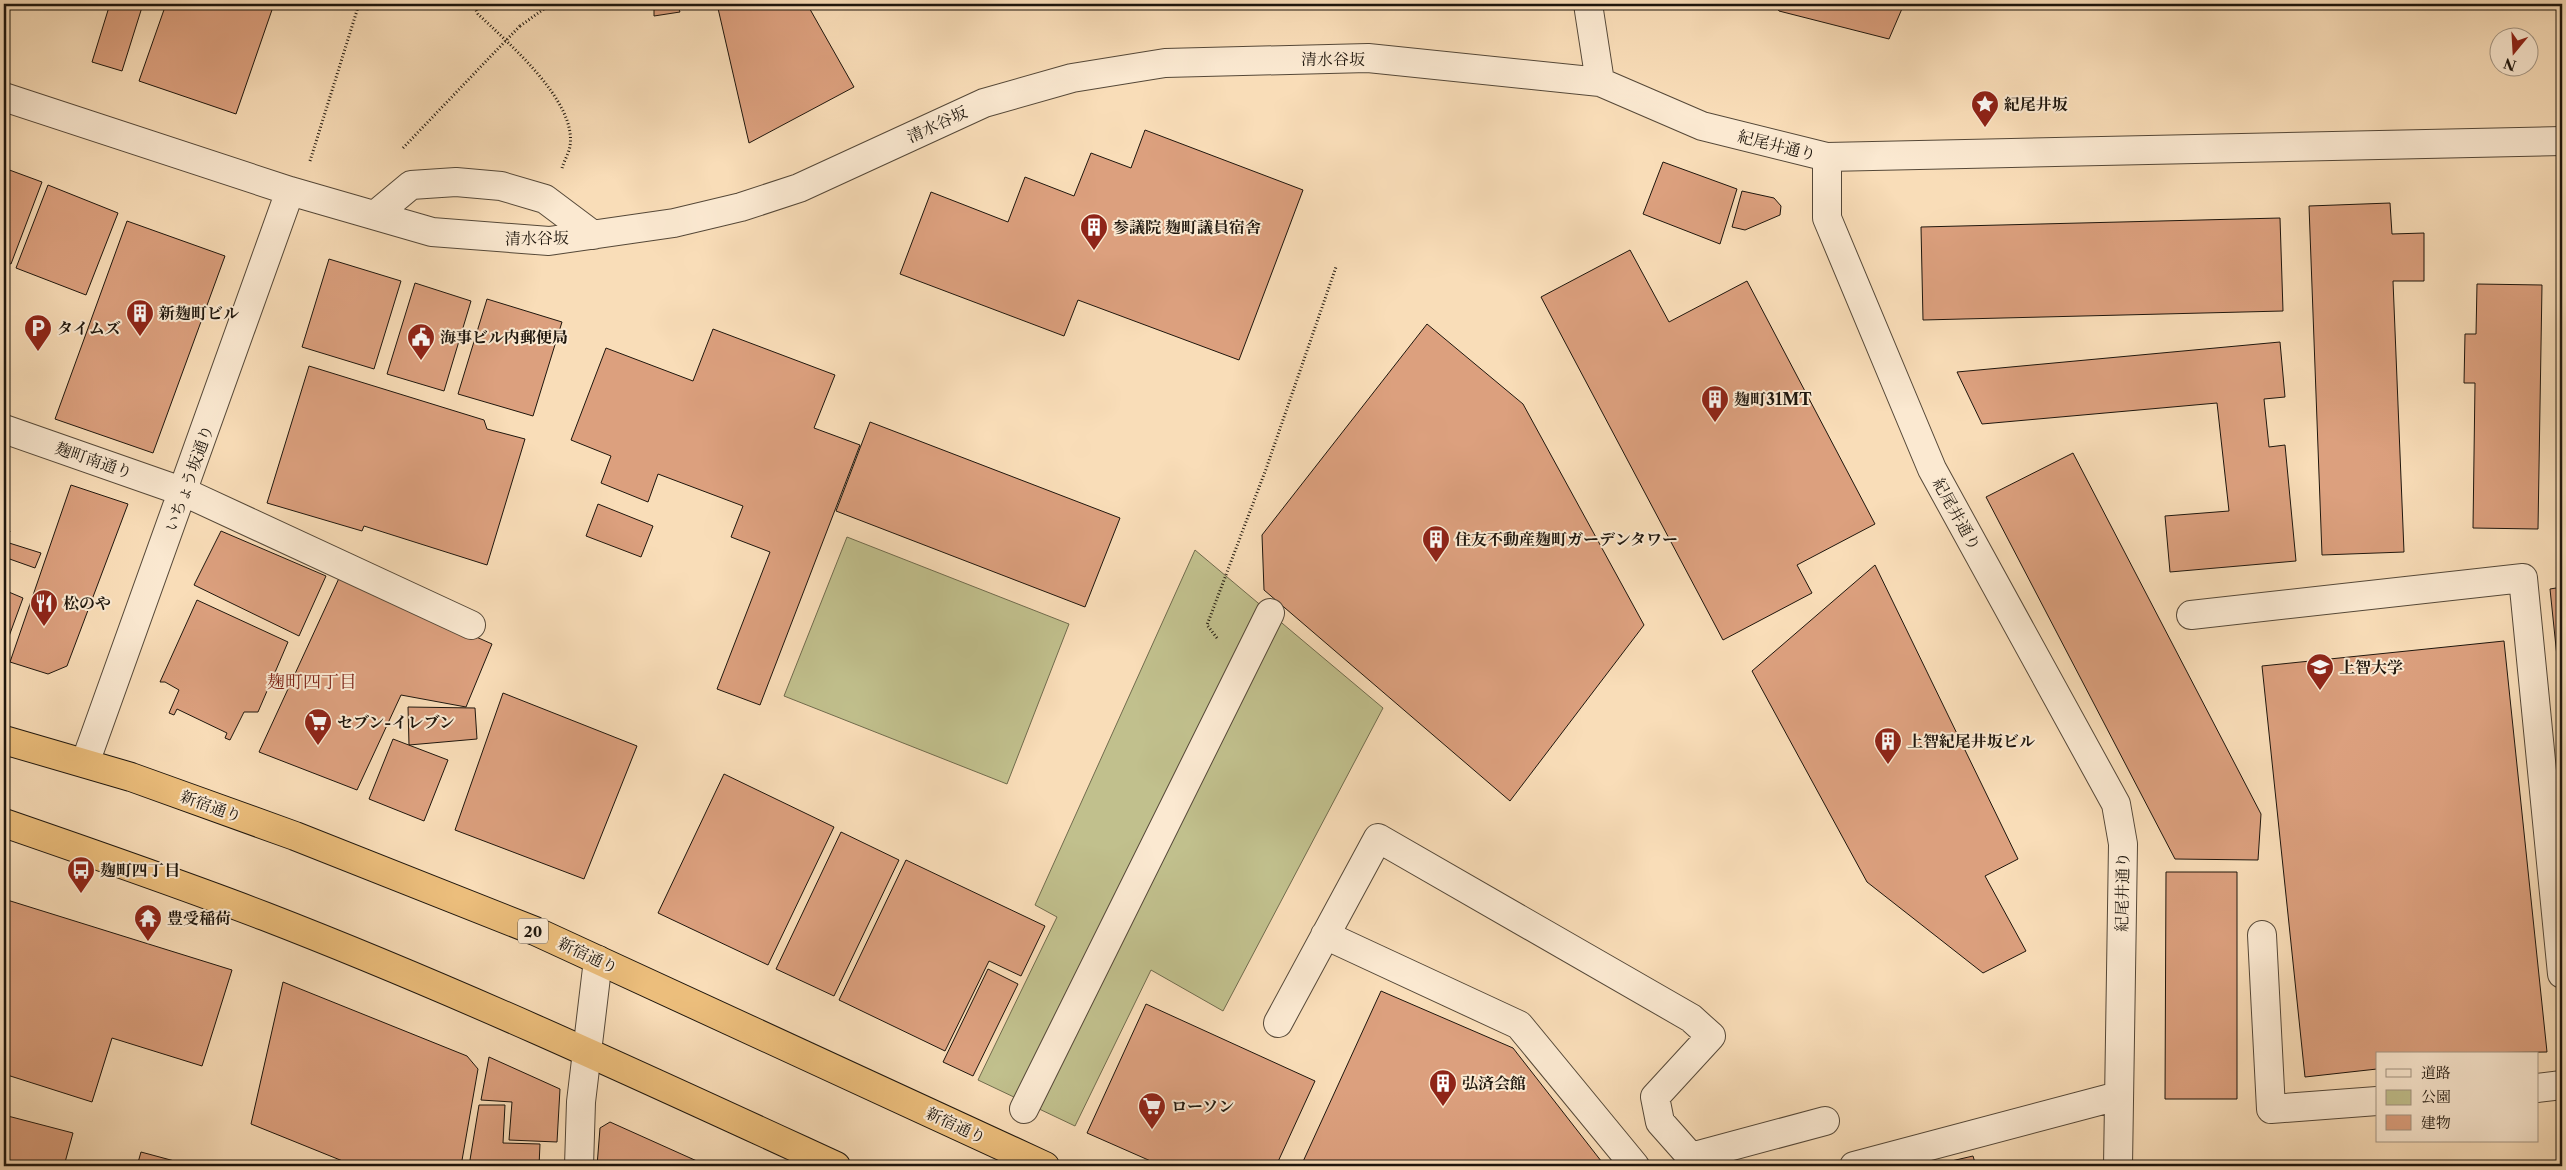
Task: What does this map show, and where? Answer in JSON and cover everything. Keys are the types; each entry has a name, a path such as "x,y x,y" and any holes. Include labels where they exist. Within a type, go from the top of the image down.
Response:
{"highway":[{"name":"新宿通り","path":"4,740 85,763 295,836 535,931 1045,1166"},
{"path":"4,823 265,917 588,1052 836,1166"}],"street":[{"path":"1588,4 1600,82"},
{"name":"清水谷坂","path":"4,97 290,191 432,232 502,239 549,241 674,224 741,207 799,188 984,102 1072,78 1165,63 1368,58 1600,82"},
{"name":"紀尾井通り","path":"1600,82 1702,126 1827,158 1827,218 1932,469 2116,804 2123,844 2118,1166"},
{"path":"1827,158 2562,141"},
{"path":"375,215 411,185 456,182 500,186 545,199 594,235"},
{"name":"いちょう坂通り","path":"85,763 184,492 290,191"},
{"name":"麹町南通り","path":"4,428 184,492 471,625"},
{"path":"2191,615 2523,578 2562,974"},
{"path":"1024,1109 1270,614"},
{"path":"1278,1023 1378,838 1691,1018 1711,1036 1655,1097 1660,1122 1691,1158 1825,1121"},
{"path":"1325,935 1519,1025 1635,1166"},
{"path":"2262,935 2271,1109 2376,1101"},
{"path":"579,1166 581,1102 598,960"},
{"path":"2538,1088 2562,1086"},
{"path":"1854,1166 2118,1096"}],"path":[{"path":"308,167 359,4"},
{"path":"473,4 478,14 538,73 556,99 569,129 570,147 559,175 545,199"},
{"path":"508,4 523,6 544,4"},
{"path":"397,155 520,26 551,4"},
{"path":"1242,670 1207,625 1266,469 1336,268"}],"green space":[{"path":"847,537 1069,624 1007,784 784,696"},
{"path":"1195,550 1383,708 1223,1011 1151,970 1075,1126 978,1080 1057,917 1035,905"}],"building":[{"path":"98,4 143,4 122,71 92,62 109,7"},
{"path":"166,4 274,4 236,114 139,81"},
{"path":"654,4 677,4 680,12 654,16"},
{"path":"717,4 807,4 854,87 749,143"},
{"path":"1775,4 1904,4 1889,39 1779,11"},
{"name":"参議院 麹町議員宿舎","path":"1145,130 1303,190 1239,360 1078,300 1064,336 900,274 931,192 1008,222 1025,177 1074,196 1091,153 1131,168"},
{"path":"1663,162 1737,189 1720,244 1643,214"},
{"path":"4,168 42,182 11,264 4,261"},
{"path":"48,185 118,213 86,295 16,268"},
{"path":"1742,191 1774,198 1781,206 1780,215 1745,230 1732,227"},
{"path":"2390,203 2392,234 2424,233 2424,281 2393,281 2404,552 2322,555 2309,206"},
{"path":"2280,218 2283,311 1923,320 1921,227"},
{"name":"新麹町ビル","path":"127,221 225,256 153,453 55,419"},
{"name":"麹町31MT","path":"1630,250 1669,322 1747,281 1875,524 1797,565 1812,593 1723,640 1541,297"},
{"path":"329,259 401,281 374,369 302,347"},
{"path":"415,283 471,301 444,391 387,374"},
{"path":"2477,284 2542,285 2538,529 2473,528 2475,383 2464,383 2465,334 2476,334"},
{"path":"487,299 562,322 533,416 458,394"},
{"name":"住友不動産麹町ガーデンタワー","path":"1427,324 1523,404 1644,625 1510,801 1264,590 1262,535"},
{"path":"713,329 835,375 814,428 860,445 760,705 717,689 770,552 731,537 743,506 658,474 648,502 601,483 611,456 571,440 606,348 693,381"},
{"path":"2280,342 2285,397 2264,399 2269,447 2285,445 2296,561 2170,572 2165,516 2229,511 2217,403 1982,424 1957,372"},
{"path":"309,366 484,420 487,429 525,439 487,565 364,526 362,531 267,503"},
{"path":"870,422 1120,518 1085,607 836,511"},
{"path":"2073,453 2261,814 2258,860 2175,859 1986,497"},
{"path":"71,485 128,504 67,666 48,674 10,662"},
{"path":"598,504 653,526 641,557 586,536"},
{"path":"4,528 10,531 6,542 41,553 35,568 4,557"},
{"path":"221,531 326,576 299,636 194,585"},
{"name":"上智紀尾井坂ビル","path":"1875,565 2018,859 1985,876 2026,951 1983,973 1867,882 1752,671"},
{"path":"340,576 492,644 466,707 401,695 357,790 259,752"},
{"path":"2562,587 2562,705 2550,589"},
{"path":"4,590 23,598 4,650"},
{"path":"197,600 288,642 258,712 244,712 230,740 225,738 227,733 177,709 174,715 169,713 179,690 165,682 160,682"},
{"path":"2504,641 2547,1052 2376,1052 2376,1069 2305,1077 2262,666"},
{"path":"503,693 637,746 584,879 455,830"},
{"path":"408,707 475,708 477,739 409,745"},
{"path":"393,739 448,760 424,821 369,799"},
{"path":"724,774 834,827 768,965 658,913"},
{"path":"841,832 899,860 834,996 776,969"},
{"path":"906,860 1045,926 1021,976 989,961 945,1051 839,1000"},
{"path":"2166,872 2237,872 2237,1099 2165,1099"},
{"path":"4,899 232,970 202,1066 112,1038 92,1102 4,1074"},
{"path":"988,969 1018,984 973,1076 943,1062"},
{"path":"283,982 467,1056 478,1069 461,1166 355,1166 251,1124"},
{"name":"弘済会館","path":"1381,991 1513,1048 1605,1166 1301,1166"},
{"path":"1146,1004 1315,1081 1276,1166 1162,1166 1087,1133"},
{"path":"489,1057 560,1089 557,1142 509,1140 512,1102 481,1100"},
{"path":"479,1105 505,1105 503,1143 540,1144 539,1166 469,1166"},
{"path":"4,1115 73,1133 64,1166 4,1166"},
{"path":"610,1122 708,1166 597,1166 600,1128"},
{"path":"141,1152 193,1166 137,1166"},
{"path":"1973,1156 1976,1166 1934,1166 1934,1165"}],"place":[{"name":"紀尾井坂","path":"1985,128"},
{"name":"参議院 麹町議員宿舎","path":"1094,251"},
{"name":"新麹町ビル","path":"140,337"},
{"name":"タイムズ","path":"38,352"},
{"name":"海事ビル内郵便局","path":"421,361"},
{"name":"麹町31MT","path":"1715,423"},
{"name":"住友不動産麹町ガーデンタワー","path":"1436,563"},
{"name":"松のや","path":"44,627"},
{"name":"上智大学","path":"2320,691"},
{"name":"セブン-イレブン","path":"318,746"},
{"name":"上智紀尾井坂ビル","path":"1888,765"},
{"name":"麹町四丁目","path":"81,894"},
{"name":"豊受稲荷","path":"148,942"},
{"name":"弘済会館","path":"1443,1107"},
{"name":"ローソン","path":"1152,1130"}],"district":[{"name":"麹町四丁目","path":"312,682"}]}
